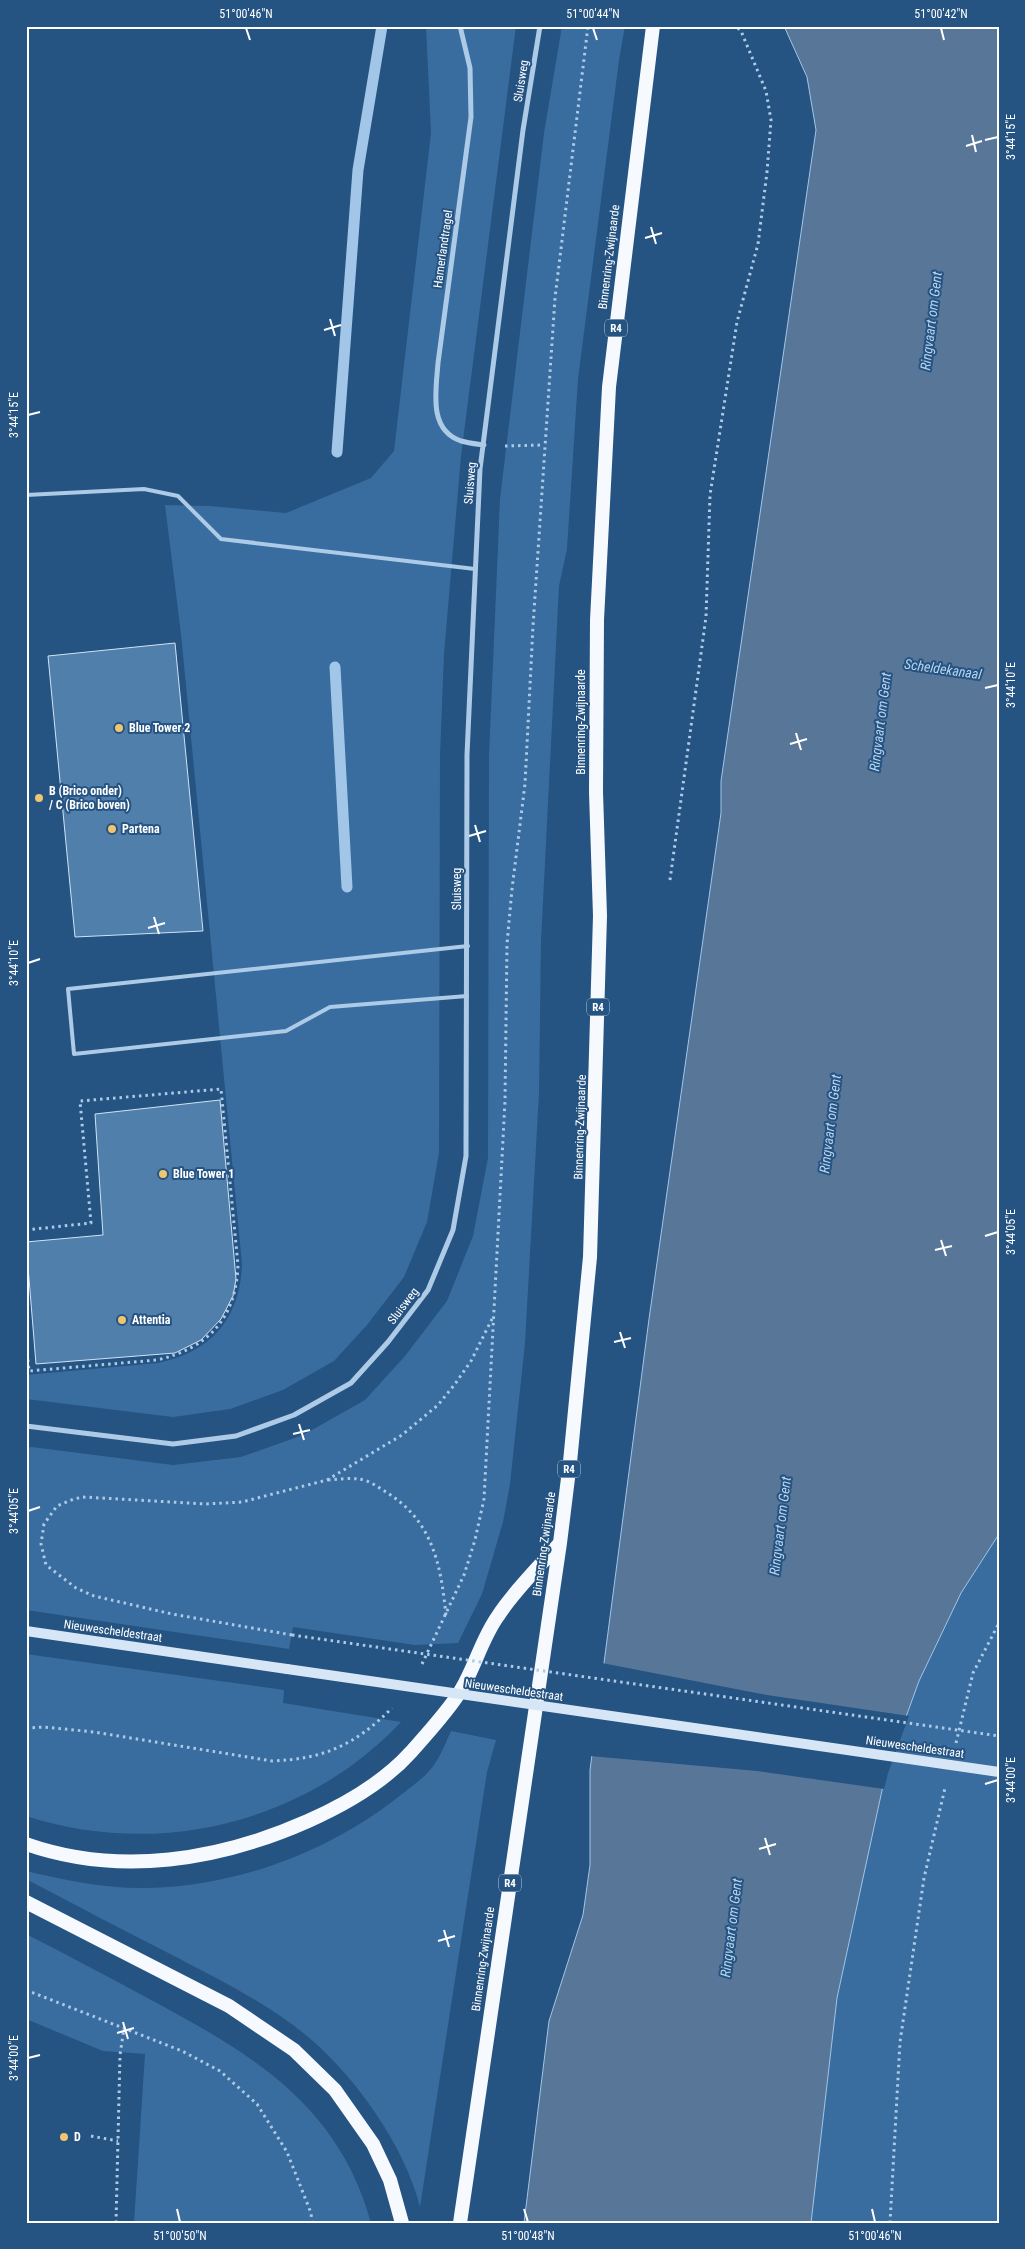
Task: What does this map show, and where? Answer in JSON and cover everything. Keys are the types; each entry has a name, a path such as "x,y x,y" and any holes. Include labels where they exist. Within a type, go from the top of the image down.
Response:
{"highway":[{"name":"Binnenring-Zwijnaarde","path":"460,2223 560,1543 590,1257 600,916 596,792 597,620 608,387 652,32"},
{"path":"26,1844 42,1849 112,1862 170,1860 210,1854 274,1836 332,1810 364,1792 410,1753 460,1691 498,1616 560,1543"},
{"path":"26,1902 228,2006 294,2050 335,2090 373,2144 390,2180 402,2223"}],"main road":[{"name":"Nieuwescheldestraat","path":"26,1631 999,1772"}],"street":[{"name":"Hamerlandtragel","path":"460,26 470,68 471,117 438,363 435,403 441,426 446,433 461,441 484,445"},
{"name":"Sluisweg","path":"26,1426 173,1444 236,1436 294,1415 351,1383 388,1342 428,1290 453,1230 466,1156 468,996 467,755 480,469 523,130 540,26"}],"lane":[{"path":"26,495 144,489 178,496 221,539 475,570"},
{"path":"468,946 68,989 74,1054 286,1031 330,1007 468,996"}],"path":[{"path":"420,1669 446,1617 467,1566 484,1498 505,1101 508,944 525,776 544,445 555,298 588,26"},
{"path":"670,880 706,617 710,495 737,322 758,244 767,172 771,120 766,91 741,31 736,26"},
{"path":"484,445 544,445"},
{"path":"26,1230 91,1224 80,1101 221,1089 238,1265 237,1284 232,1303 223,1320 210,1335 195,1347 177,1355 157,1360 29,1371 26,1342"},
{"path":"327,1480 402,1435 438,1404 471,1361 494,1317"},
{"path":"446,1617 442,1580 435,1549 421,1524 394,1497 360,1478 327,1480 242,1502 206,1504 104,1497 74,1499 57,1506 44,1524 41,1544 46,1565 76,1588 94,1596 172,1614 292,1635 999,1736"},
{"path":"955,1747 973,1673 999,1623"},
{"path":"26,1728 44,1727 94,1732 272,1761 298,1760 341,1748 374,1726 394,1705"},
{"path":"890,2223 900,2042 924,1878 946,1785"},
{"path":"26,1990 182,2051 220,2071 258,2104 287,2152 311,2213 312,2223"},
{"path":"116,2223 120,2055 124,2028"},
{"path":"92,2136 118,2142"}],"shaded area":[{"path":"426,26 516,26 461,456 444,654 440,755 439,1153 427,1222 404,1277 367,1325 334,1361 283,1390 230,1409 173,1417 26,1399 26,1375 158,1363 193,1351 219,1330 229,1317 240,1284 242,1264 181,634 165,505 210,506 286,513 371,478 394,451 431,133"},
{"path":"562,26 625,26 578,379 567,549 559,586 541,941 539,1093 525,1343 510,1484 503,1522 482,1594 458,1643 415,1645 293,1627 289,1649 26,1610 26,1448 32,1447 173,1465 241,1457 303,1435 365,1400 405,1356 447,1301 473,1236 488,1158 489,756 500,499 544,133"},
{"path":"999,1534 999,2223 811,2223 837,1998 886,1772 919,1681 961,1592"},
{"path":"26,1654 284,1690 283,1703 401,1722 363,1757 321,1785 275,1807 227,1823 178,1832 127,1834 76,1828 26,1816"},
{"path":"451,1731 496,1740 487,1772 420,2207 403,2160 376,2114 343,2071 307,2036 261,2003 228,1984 26,1879 26,1871 71,1881 147,1888 181,1886 214,1881 279,1863 341,1835 370,1818 422,1779 439,1757"},
{"path":"26,1934 190,2021 258,2064 288,2088 315,2116 338,2147 357,2182 371,2223 134,2223 145,2054 103,2051 26,2019"}],"water":[{"path":"784,26 999,26 999,1534 961,1593 919,1681 886,1772 837,1998 811,2223 524,2223 549,2021 583,1915 590,1865 590,1770 649,1319 721,813 721,781 816,130 807,77"}],"pier":[{"path":"602,1663 767,1695 909,1716 884,1789 757,1771 590,1756"}],"building":[{"name":"Blue Tower 2","path":"175,643 203,931 75,937 48,656"},
{"name":"Blue Tower 1","path":"220,1100 236,1279 233,1296 221,1319 201,1340 175,1353 36,1364 26,1242 103,1235 95,1114"}],"waterway":[{"path":"337,452 358,170 382,26"},
{"path":"335,667 347,887"}],"place":[{"name":"Blue Tower 2","path":"119,728"},
{"name":"B (Brico onder) / C (Brico boven)","path":"39,798"},
{"name":"Partena","path":"112,829"},
{"name":"Blue Tower 1","path":"163,1174"},
{"name":"Attentia","path":"122,1320"},
{"name":"D","path":"64,2137"}],"water label":[{"name":"Ringvaart om Gent","path":"931,321"},
{"name":"Scheldekanaal","path":"943,669"},
{"name":"Ringvaart om Gent","path":"880,722"},
{"name":"Ringvaart om Gent","path":"830,1124"},
{"name":"Ringvaart om Gent","path":"780,1526"},
{"name":"Ringvaart om Gent","path":"731,1928"}]}
